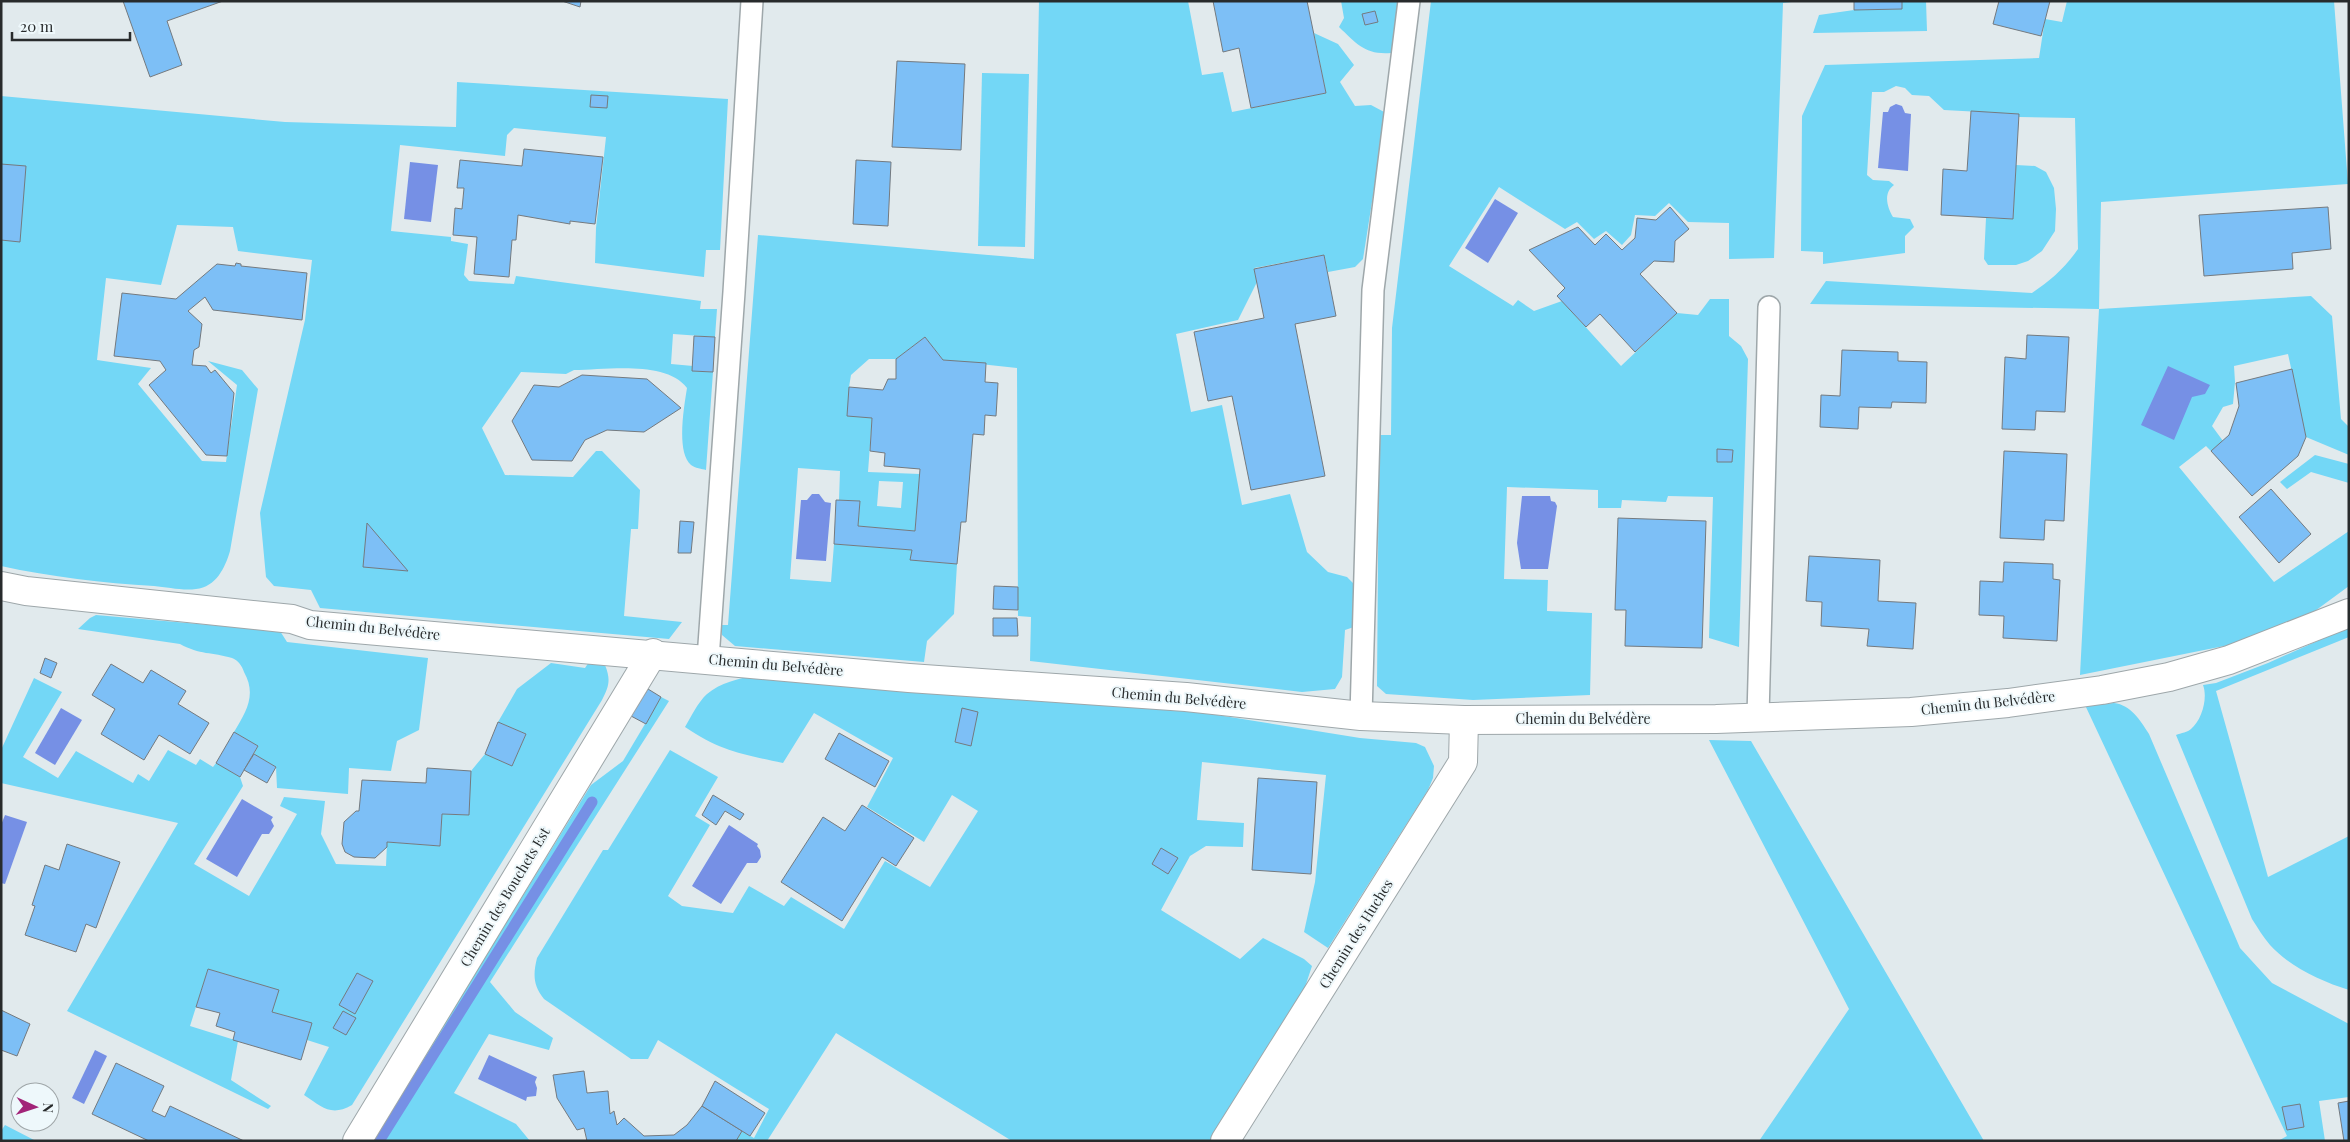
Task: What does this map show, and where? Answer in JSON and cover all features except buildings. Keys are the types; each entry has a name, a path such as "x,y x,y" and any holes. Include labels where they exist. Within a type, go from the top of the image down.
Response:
{"street":[{"name":"Chemin du Belvédère","path":"1,586 26,591 292,619 310,624 653,653 909,678 1186,697 1361,716 1464,720 1716,719 1911,712 2008,703 2102,690 2169,677 2229,660 2349,613"},
{"name":"Chemin des Bouchets Est","path":"357,1141 653,653"},
{"name":"Chemin des Huches","path":"1225,1141 1462,762 1464,720"}],"lane":[{"path":"708,659 752,1"},
{"path":"1361,716 1373,290 1409,1"},
{"path":"1758,716 1769,307"}],"shaded area":[{"path":"1039,1 1188,1 1202,75 1223,72 1232,112 1326,93 1314,33 1338,44 1354,65 1340,82 1355,106 1371,105 1386,113 1363,259 1355,267 1328,272 1324,255 1254,268 1257,282 1238,320 1176,334 1191,412 1222,405 1242,505 1290,494 1307,552 1328,572 1347,577 1354,584 1354,627 1345,630 1342,677 1335,689 1302,692 1030,661 1031,617 1018,616 1017,368 943,360 925,337 896,359 869,359 851,375 849,387 872,418 868,472 920,474 915,531 858,526 860,501 839,500 840,471 798,468 790,579 831,582 834,544 912,550 911,560 957,564 954,614 927,641 924,662 735,646 722,635 721,625 728,625 758,235 1034,259","holes":["879,481 903,482 901,508 877,506"]},
{"path":"1341,1 1399,1 1391,53 1374,52 1362,47 1339,27 1344,18"},
{"path":"1431,1 1800,1 1783,3 1774,258 1729,259 1729,223 1688,222 1669,203 1655,216 1635,215 1631,235 1622,245 1606,231 1594,239 1577,222 1565,229 1499,187 1449,266 1513,306 1518,300 1534,311 1562,301 1621,366 1677,313 1698,315 1710,299 1729,299 1729,336 1741,346 1748,359 1739,647 1709,638 1713,497 1668,496 1666,502 1622,500 1621,508 1598,508 1598,490 1507,487 1504,579 1548,580 1547,611 1592,613 1590,695 1473,700 1386,694 1377,686 1379,435 1391,435 1392,328"},
{"path":"1902,1 1926,1 1927,31 1813,33 1819,15 1854,10 1902,9"},
{"path":"2067,1 2334,1 2348,184 2101,202 2099,309 1810,304 1826,281 2032,293 2063,268 2078,249 2075,118 2019,117 2018,114 1944,110 1929,96 1912,95 1905,88 1896,86 1884,92 1872,92 1867,175 1873,180 1889,181 1894,185 1887,196 1891,213 1893,217 1910,219 1914,227 1905,236 1905,253 1823,264 1823,252 1801,251 1802,116 1825,65 2039,58 2045,19 2062,22"},
{"path":"982,73 1029,74 1025,247 978,246"},
{"path":"457,82 728,99 720,250 706,250 704,277 595,263 596,228 606,137 514,128 507,135 505,156 400,145 391,231 451,237 451,241 468,244 464,275 469,281 514,284 516,276 701,301 700,309 717,309 715,337 673,334 671,364 693,366 693,371 713,372 706,470 696,468 686,459 682,429 687,388 677,379 665,373 650,370 618,368 574,370 566,374 521,372 482,428 505,475 573,477 596,451 602,451 640,490 638,529 631,529 624,616 682,622 669,639 320,608 311,590 274,586 266,577 260,513 305,320 312,260 238,251 233,227 177,225 161,285 106,278 97,360 151,368 138,384 202,461 226,462 237,385 208,361 242,370 258,389 230,551 219,576 209,585 186,590 77,579 1,566 1,96 285,122 456,127"},
{"path":"1896,104 1902,106 1905,113 1911,114 1908,171 1878,168 1883,112 1888,112 1890,107"},
{"path":"410,162 438,165 431,222 404,219"},
{"path":"2016,165 2035,166 2046,172 2054,188 2056,209 2055,231 2042,251 2028,261 2016,265 1988,265 1984,259 1986,218 2013,219"},
{"path":"1495,199 1518,213 1488,263 1465,248"},
{"path":"2311,296 2332,316 2341,419 2349,427 2349,455 2306,437 2288,354 2234,366 2233,404 2223,407 2212,426 2223,441 2211,451 2206,446 2179,467 2274,582 2349,531 2349,586 2304,619 2229,645 2080,675 2099,309"},
{"path":"2168,366 2210,385 2205,394 2192,397 2174,440 2141,425"},
{"path":"2315,455 2349,464 2349,483 2311,472 2287,489 2280,482"},
{"path":"812,494 819,494 825,502 831,503 826,561 796,559 801,500 807,500"},
{"path":"1522,496 1550,496 1551,501 1555,502 1557,506 1548,569 1521,569 1517,543"},
{"path":"96,615 280,631 287,642 428,658 419,730 397,741 391,771 349,768 348,794 277,788 276,767 254,754 258,746 234,732 246,710 250,696 248,680 238,662 232,658 200,652 180,644 78,629"},
{"path":"2349,627 2349,637 2216,691 2268,877 2349,836 2349,990 2317,978 2296,967 2278,953 2263,936 2252,919 2176,735 2190,730 2201,715 2205,696 2203,685 2216,683 2268,663"},
{"path":"591,659 605,665 607,670 608,683 602,700 352,1105 345,1109 327,1109 304,1095 329,1047 307,1040 311,1023 272,1012 278,990 208,969 190,1026 238,1041 231,1080 271,1106 268,1109 67,1011 178,823 1,783 1,750 34,678 62,692 23,757 58,778 76,751 133,783 138,774 149,781 168,750 196,765 200,759 213,767 216,763 240,777 243,786 194,864 249,896 297,814 280,806 284,797 325,801 321,834 336,864 386,866 387,842 440,846 442,814 468,815 471,771 485,754 512,766 526,734 498,722 517,689 551,663 585,668"},
{"path":"755,676 1186,710 1360,738 1416,743 1425,747 1434,766 1433,778 1428,790 1328,948 1304,932 1315,882 1326,775 1202,762 1197,820 1244,823 1243,847 1206,846 1190,856 1161,910 1240,959 1263,938 1304,959 1312,966 1302,996 1210,1141 1012,1141 836,1033 767,1141 736,1141 742,1131 754,1138 769,1109 658,1040 648,1059 631,1059 544,999 535,980 537,958 603,850 608,850 670,750 718,777 695,816 710,825 668,896 682,906 733,913 749,886 784,906 791,897 844,929 885,861 930,887 978,811 952,795 924,842 867,807 893,758 814,713 783,763 721,747 685,727 701,701 712,690 730,682"},
{"path":"661,697 669,701 490,982 515,1012 553,1038 549,1050 489,1034 454,1093 516,1124 530,1141 372,1141 591,785 623,761"},
{"path":"2114,703 2130,710 2149,734 2240,948 2272,983 2349,1024 2349,1097 2319,1101 2325,1141 2278,1141 2287,1136 2085,705"},
{"path":"61,708 82,720 55,765 35,753"},
{"path":"1709,740 1751,741 1984,1141 1759,1141 1849,1009"},
{"path":"242,799 273,817 271,820 274,826 269,834 262,834 237,877 206,859"},
{"path":"5,815 27,822 5,884 1,883 1,825"},
{"path":"729,825 758,844 761,857 757,863 747,863 721,904 692,886"},
{"path":"95,1050 107,1056 84,1104 72,1098"},
{"path":"489,1055 537,1077 535,1082 537,1088 536,1096 527,1097 526,1101 478,1079"},
{"path":"5,1125 10,1128 10,1132 19,1132 36,1141 1,1141 1,1131"}],"waterway":[{"path":"379,1141 592,802"}]}
